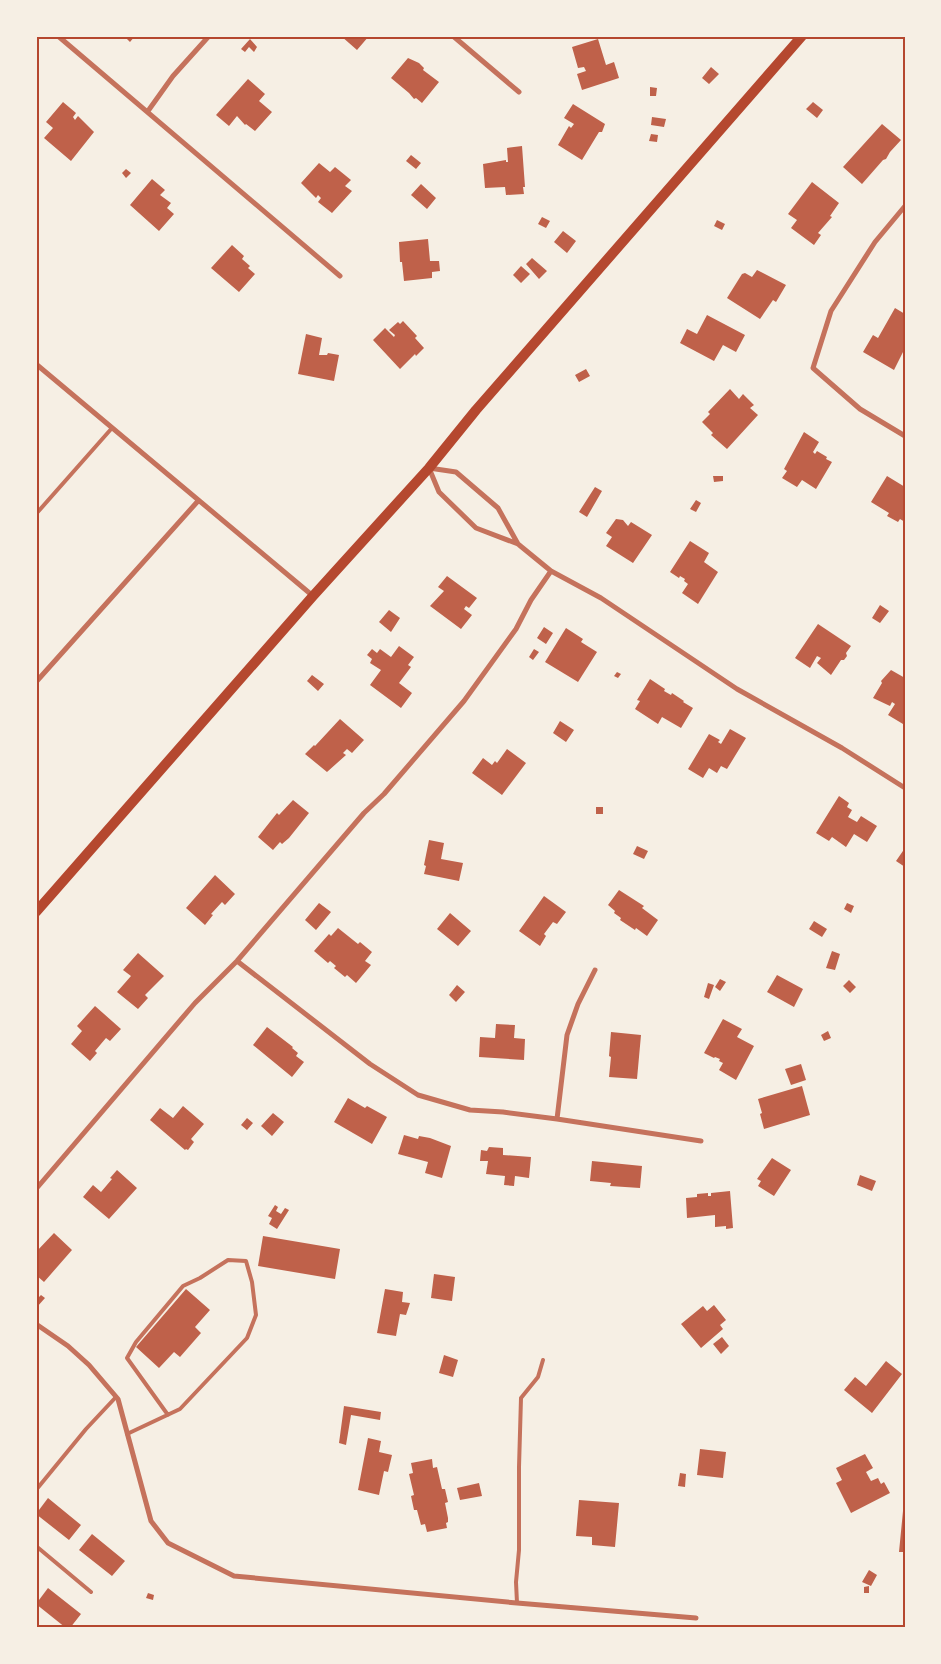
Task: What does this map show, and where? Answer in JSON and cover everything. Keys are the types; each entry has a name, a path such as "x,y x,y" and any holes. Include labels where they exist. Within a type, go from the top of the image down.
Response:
{"main road":[{"path":"36,912 313,596 429,468 476,410 802,36"}],"street":[{"path":"58,36 340,276"},
{"path":"148,111 173,76 208,36"},
{"path":"453,36 519,92"},
{"path":"905,206 875,242 831,312 813,368 860,409 905,436"},
{"path":"36,364 313,596"},
{"path":"429,468 456,472 498,508 518,544"},
{"path":"429,468 439,492 476,528 518,544 551,571 602,598 737,689 842,748 905,788"},
{"path":"36,682 198,500"},
{"path":"36,1189 189,1011 237,961 364,813 384,794 464,701 516,629 531,600 551,571"},
{"path":"237,961 370,1064 418,1095 470,1110 557,1119 701,1141"},
{"path":"557,1119 567,1035 578,1004 595,970"},
{"path":"36,1324 68,1346 89,1365 118,1400 151,1521 168,1543 234,1576 696,1618"}],"lane":[{"path":"36,514 112,428"},
{"path":"127,1434 168,1415 180,1409 247,1338 256,1315 252,1282 246,1261 228,1260 200,1278 183,1286 136,1342 127,1358 168,1415"},
{"path":"517,1603 519,1439 522,1398 538,1376 543,1360"},
{"path":"36,1490 86,1429 116,1397"},
{"path":"36,1546 91,1592"}],"building":[{"path":"124,36 135,36 130,42"},
{"path":"341,36 369,36 357,50"},
{"path":"250,39 257,47 254,52 249,47 245,52 241,49"},
{"path":"598,39 606,65 614,62 619,78 582,90 577,74 586,71 584,67 578,68 572,47"},
{"path":"408,58 419,63 424,68 423,70 439,82 422,103 416,98 414,99 391,78"},
{"path":"711,67 719,74 709,84 702,78"},
{"path":"248,79 265,94 259,101 272,112 255,131 245,125 237,116 229,126 216,115"},
{"path":"650,87 657,88 656,96 650,96"},
{"path":"63,102 76,113 73,117 75,120 78,116 94,132 71,161 44,138 53,128 46,122"},
{"path":"813,102 823,110 817,118 806,109"},
{"path":"573,104 605,124 602,132 599,132 582,160 558,145 569,126 571,128 574,124 564,118"},
{"path":"652,117 666,119 664,127 651,125"},
{"path":"882,124 901,140 862,184 843,167"},
{"path":"651,134 658,135 657,142 649,141"},
{"path":"522,146 524,194 506,195 505,187 485,188 483,164 506,160 508,162 507,148"},
{"path":"411,155 421,163 416,169 406,161"},
{"path":"319,163 330,172 335,167 351,180 345,186 352,191 332,213 318,202 321,198 318,195 316,198 301,183"},
{"path":"126,169 131,173 126,178 122,173"},
{"path":"152,179 165,190 160,195 171,203 167,208 174,214 159,231 130,205"},
{"path":"812,182 839,203 830,216 832,217 818,233 821,235 814,245 791,228 797,220 788,214"},
{"path":"421,184 436,198 427,209 411,195"},
{"path":"542,217 550,221 546,228 538,224"},
{"path":"717,220 725,224 722,230 714,226"},
{"path":"563,231 576,241 567,253 554,242"},
{"path":"428,239 430,261 439,261 440,271 432,272 432,278 404,281 402,262 400,262 399,242"},
{"path":"232,245 244,256 242,259 255,274 239,292 211,268"},
{"path":"532,258 547,271 539,279 526,264"},
{"path":"521,266 530,274 521,283 513,275"},
{"path":"757,270 786,285 776,302 773,300 760,319 727,298 742,274 745,273 752,277"},
{"path":"895,308 905,314 905,353 903,352 894,370 863,352 873,335 878,338"},
{"path":"707,315 745,335 736,352 723,345 714,361 680,343 687,329 697,334"},
{"path":"403,321 417,336 415,338 424,348 400,369 373,340 385,328 394,337 395,335 389,330 398,322 400,324"},
{"path":"306,334 322,338 319,355 327,355 328,353 339,355 334,381 298,374"},
{"path":"586,369 590,376 579,382 575,375"},
{"path":"730,389 739,399 743,394 754,405 750,408 758,415 727,449 711,435 713,433 702,422 710,414 708,412"},
{"path":"804,432 819,442 813,452 815,454 817,451 832,462 816,489 802,480 797,487 782,478 787,471 784,469"},
{"path":"713,476 723,476 723,481 714,482"},
{"path":"887,476 905,487 905,522 900,519 898,522 887,516 889,513 871,502"},
{"path":"595,487 602,491 587,517 579,512"},
{"path":"696,500 701,503 696,512 690,509"},
{"path":"616,519 623,520 628,526 631,522 652,535 633,563 606,546 612,537 606,533"},
{"path":"690,541 709,553 704,562 718,572 698,604 682,593 688,584 684,581 685,579 680,576 679,578 670,572"},
{"path":"447,576 477,598 469,608 466,606 464,609 472,615 461,629 430,606 444,591 438,587"},
{"path":"880,605 889,611 880,623 872,618"},
{"path":"389,610 400,618 391,632 379,622"},
{"path":"818,624 851,646 846,653 847,656 844,660 841,660 831,675 817,663 821,658 817,656 810,668 795,658"},
{"path":"544,627 553,633 546,644 537,638"},
{"path":"566,628 583,639 581,642 597,652 578,682 545,662"},
{"path":"399,646 414,657 408,665 411,667 399,683 412,693 401,708 370,685 381,670 370,663 372,659 367,655 372,649 377,653 380,649 391,657"},
{"path":"534,649 539,652 533,660 529,657"},
{"path":"891,670 905,678 905,722 903,724 888,715 895,704 892,702 890,706 873,698 882,683 881,681"},
{"path":"617,672 621,674 618,678 614,676"},
{"path":"312,675 324,684 318,691 307,681"},
{"path":"650,679 665,689 664,691 671,695 672,693 693,708 681,728 662,717 658,724 635,709 640,701 637,700"},
{"path":"340,719 364,740 352,753 347,749 343,753 346,755 327,772 305,754"},
{"path":"560,721 574,730 566,742 553,733"},
{"path":"730,729 746,738 727,769 721,766 717,773 709,768 703,778 688,769 709,734 720,740 718,742 721,744"},
{"path":"507,749 526,763 502,795 472,773 483,758 492,765 495,761 497,763"},
{"path":"839,796 849,803 847,807 852,810 848,817 857,822 861,816 877,826 867,842 854,834 846,847 832,837 829,841 816,833"},
{"path":"293,800 309,813 289,838 282,844 280,842 273,850 258,837 277,813 279,815"},
{"path":"596,807 603,807 603,814 596,814"},
{"path":"429,840 444,843 441,859 463,863 459,881 424,874"},
{"path":"637,846 648,851 644,859 633,854"},
{"path":"905,848 905,867 896,861"},
{"path":"215,875 235,894 225,905 222,902 211,914 213,915 205,925 186,908"},
{"path":"619,890 644,906 642,908 658,920 647,936 620,920 621,918 608,905"},
{"path":"544,896 566,912 557,924 553,922 544,934 546,936 540,946 519,931"},
{"path":"319,903 331,912 316,930 305,920"},
{"path":"847,903 854,906 851,913 844,909"},
{"path":"450,913 471,931 458,946 437,929"},
{"path":"814,921 827,929 822,937 809,929"},
{"path":"338,928 358,944 360,942 372,952 365,961 371,965 356,983 347,975 345,977 334,968 336,966 330,961 328,963 314,951 329,934 331,936"},
{"path":"832,951 840,954 835,970 826,968"},
{"path":"138,953 164,976 145,995 148,998 138,1009 117,992 131,976 123,970"},
{"path":"777,975 803,989 794,1007 767,992"},
{"path":"720,979 726,982 720,991 715,987"},
{"path":"849,980 856,987 850,993 843,986"},
{"path":"708,983 714,985 709,999 704,997"},
{"path":"457,985 465,992 456,1002 449,995"},
{"path":"95,1006 121,1029 110,1041 106,1038 95,1051 97,1053 90,1061 71,1044 82,1031 77,1026"},
{"path":"723,1019 742,1029 737,1037 754,1046 736,1080 719,1070 723,1063 719,1061 720,1059 704,1053"},
{"path":"496,1024 515,1025 514,1038 525,1039 524,1060 479,1057 480,1037 495,1038"},
{"path":"267,1027 293,1047 298,1053 296,1056 304,1062 292,1077 253,1045"},
{"path":"828,1031 831,1038 824,1041 821,1035"},
{"path":"611,1032 641,1035 637,1079 609,1077"},
{"path":"801,1064 806,1080 791,1085 785,1069"},
{"path":"802,1086 810,1115 764,1129 758,1099"},
{"path":"348,1098 365,1108 367,1106 387,1117 372,1144 334,1122"},
{"path":"183,1106 204,1124 191,1139 194,1142 188,1150 185,1150 150,1120 160,1108 173,1118"},
{"path":"273,1113 284,1122 272,1136 261,1126"},
{"path":"247,1118 253,1123 247,1130 241,1125"},
{"path":"404,1135 418,1139 419,1136 430,1138 451,1146 442,1178 425,1173 428,1162 398,1154"},
{"path":"489,1147 503,1148 503,1155 531,1157 529,1178 515,1176 514,1186 504,1185 505,1176 486,1174 488,1161 480,1161 481,1150 487,1151"},
{"path":"772,1158 791,1170 774,1196 758,1186 761,1181 757,1179"},
{"path":"592,1161 642,1166 640,1188 610,1186 611,1183 590,1181"},
{"path":"117,1170 137,1188 109,1219 83,1197 93,1185 101,1192"},
{"path":"860,1175 876,1181 872,1191 857,1185"},
{"path":"730,1191 733,1228 726,1229 726,1226 715,1227 715,1215 687,1218 686,1198 697,1197 697,1194 708,1193 708,1196 711,1196 711,1193"},
{"path":"275,1205 278,1207 276,1211 281,1214 285,1208 289,1210 277,1229 269,1224 272,1218 268,1216"},
{"path":"54,1233 72,1250 44,1282 36,1275 36,1252"},
{"path":"263,1236 340,1249 335,1279 258,1266"},
{"path":"434,1274 455,1277 452,1301 431,1298"},
{"path":"186,1289 210,1310 195,1327 201,1333 180,1357 174,1352 159,1368 136,1347"},
{"path":"385,1289 403,1292 402,1302 410,1303 406,1315 400,1314 396,1336 377,1333"},
{"path":"41,1295 45,1298 37,1307 36,1300"},
{"path":"714,1305 726,1320 720,1325 723,1329 701,1348 681,1324 703,1306 707,1311"},
{"path":"722,1337 729,1346 721,1354 713,1344"},
{"path":"444,1355 458,1360 453,1377 439,1373"},
{"path":"886,1361 902,1374 872,1413 844,1390 855,1377 866,1386"},
{"path":"344,1406 381,1412 380,1420 351,1415 346,1445 339,1443"},
{"path":"368,1438 381,1441 379,1452 392,1455 388,1472 384,1471 379,1495 358,1490"},
{"path":"700,1449 726,1452 723,1478 697,1475"},
{"path":"865,1454 873,1468 866,1472 871,1481 878,1478 881,1484 884,1482 890,1493 851,1513 836,1483 842,1480 836,1468"},
{"path":"432,1459 433,1468 437,1467 442,1489 445,1489 448,1502 445,1503 448,1522 446,1523 447,1528 427,1532 425,1524 421,1525 417,1510 414,1510 411,1496 414,1495 409,1474 413,1473 411,1463"},
{"path":"680,1473 686,1474 685,1487 678,1486"},
{"path":"479,1483 482,1496 460,1500 457,1488"},
{"path":"48,1498 81,1525 69,1540 36,1514"},
{"path":"579,1500 619,1503 615,1547 592,1545 592,1537 576,1536"},
{"path":"903,1511 905,1511 905,1552 899,1552"},
{"path":"92,1534 125,1561 112,1576 79,1550"},
{"path":"869,1570 877,1575 871,1586 862,1582"},
{"path":"869,1586 869,1593 864,1593 864,1587"},
{"path":"48,1588 81,1614 70,1628 66,1628 36,1604"},
{"path":"148,1593 154,1595 153,1600 146,1598"}]}
